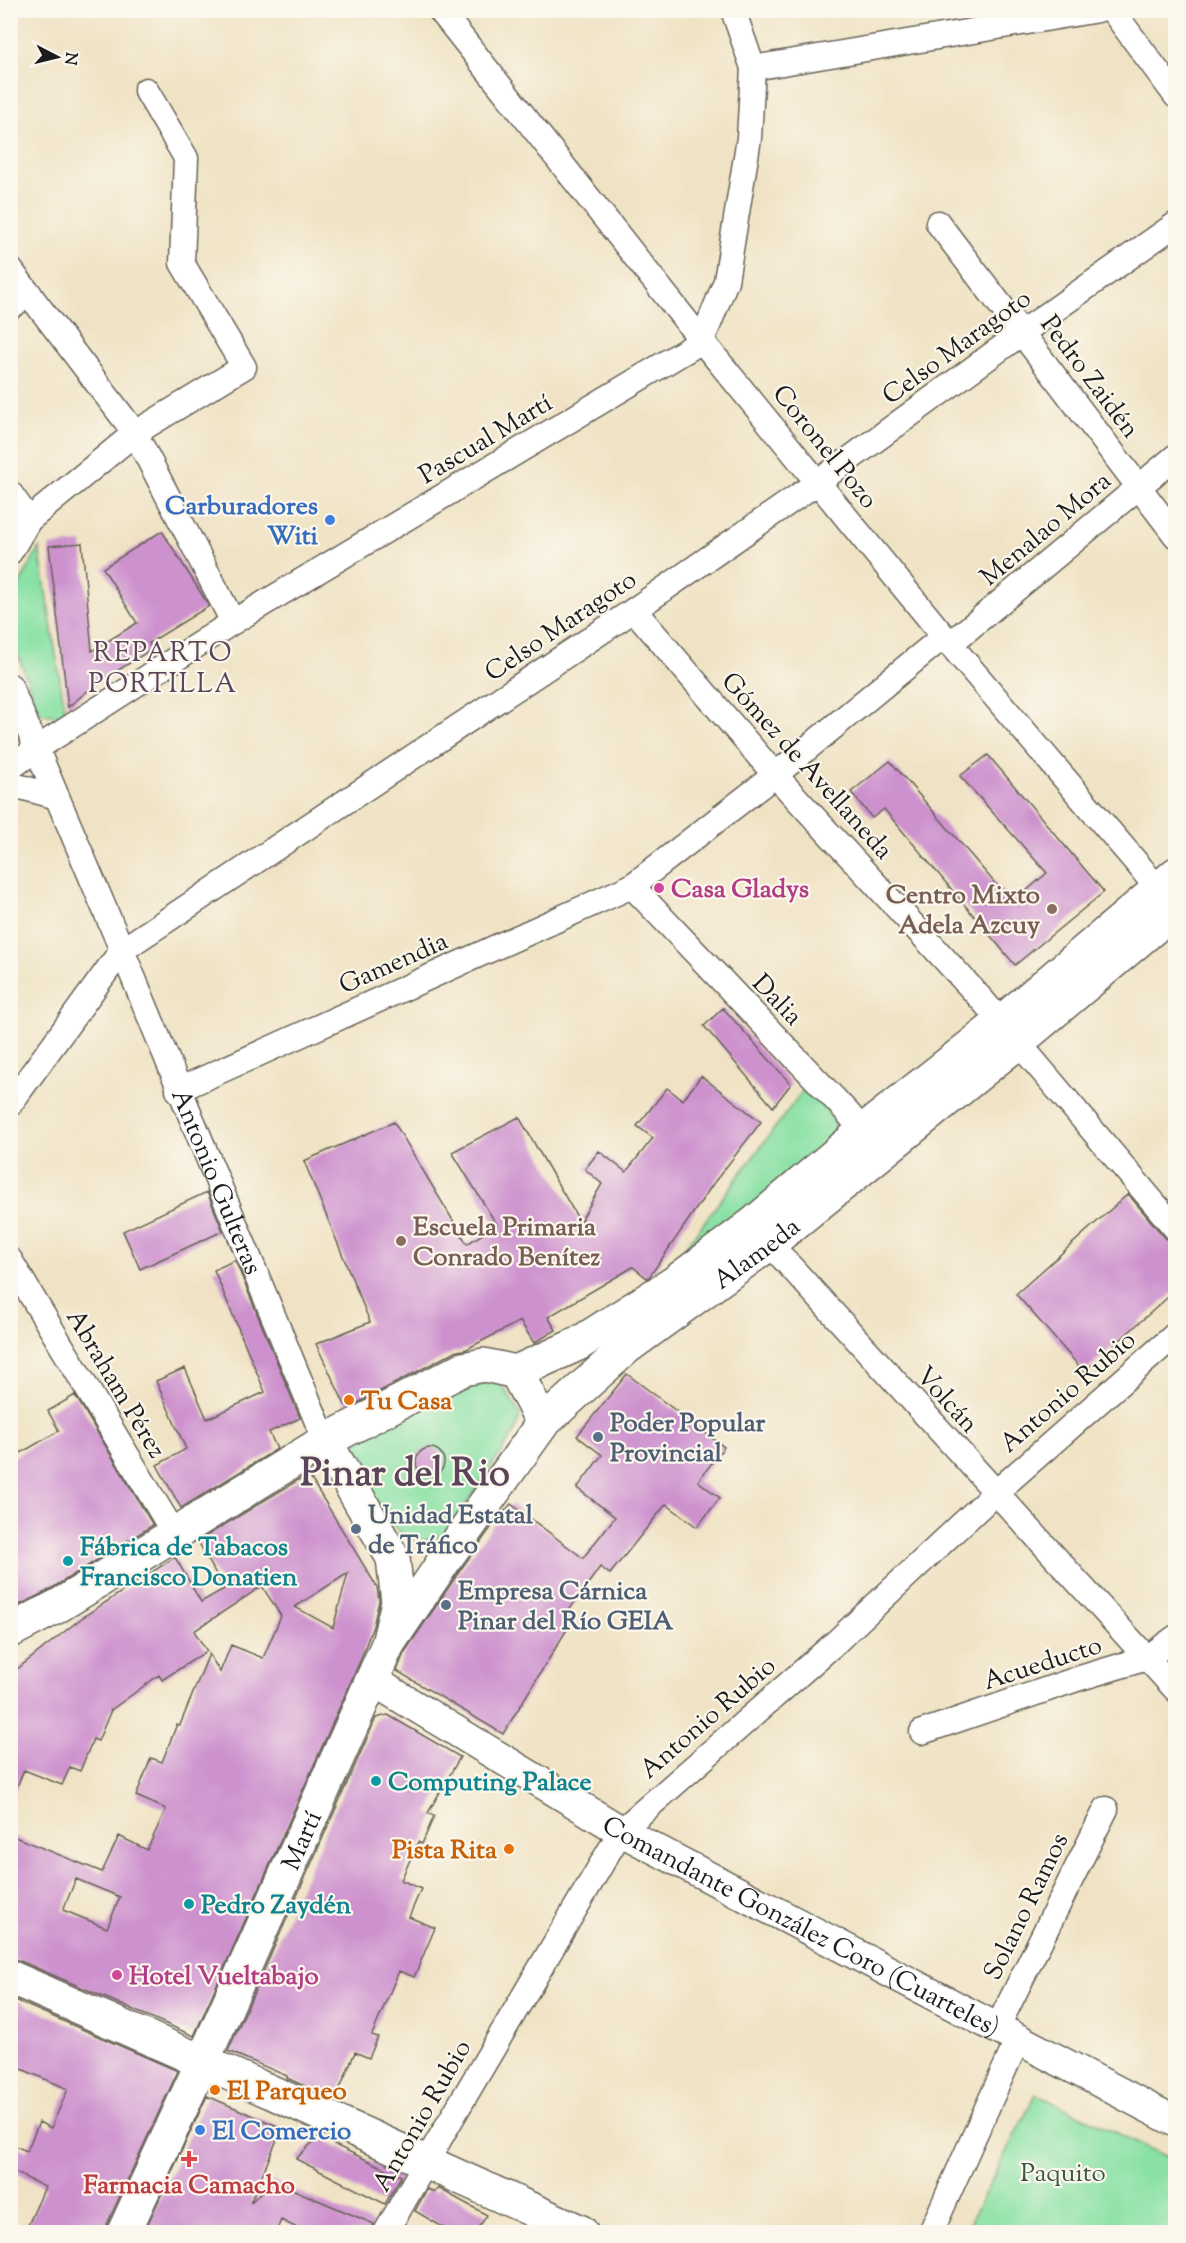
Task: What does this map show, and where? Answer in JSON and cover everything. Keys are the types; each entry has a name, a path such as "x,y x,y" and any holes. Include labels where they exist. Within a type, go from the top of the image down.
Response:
{"main road":[{"name":"Alameda","path":"388,1644 446,1558 543,1423 626,1348 761,1234 1172,899"},
{"name":"Alameda","path":"516,1372 578,1344 674,1283 761,1234"},
{"path":"10,1631 58,1606 325,1441 463,1369 484,1365 516,1372 543,1423"},
{"name":"Antonio Gulteras","path":"325,1441 393,1558 398,1602 388,1644"},
{"path":"393,1558 417,1565 446,1558"},
{"path":"10,1655 58,1606"},
{"name":"Martí","path":"124,2232 202,2063 388,1644"},
{"path":"10,1977 426,2162 548,2224 580,2232"}],"street":[{"name":"Coronel Pozo","path":"440,10 702,341 947,640 1172,899"},
{"path":"702,341 726,281 749,138 753,68 733,10"},
{"path":"753,68 1098,10"},
{"path":"1112,10 1176,96"},
{"path":"10,552 29,520 135,433 244,367 182,263 186,158 146,90"},
{"name":"Pedro Zaidén","path":"938,223 1176,536"},
{"name":"Celso Maragoto","path":"10,1104 122,950 634,610 818,482 1023,332 1176,224"},
{"path":"10,270 20,301 135,433 233,622"},
{"name":"Pascual Martí","path":"10,768 233,622 702,341"},
{"name":"Menalao Mora","path":"632,886 947,640 1176,456"},
{"path":"10,493 29,520"},
{"name":"Gómez de Avellaneda","path":"634,610 775,775 984,1002 1176,1229"},
{"name":"Antonio Gulteras","path":"10,686 325,1441"},
{"path":"10,783 57,797"},
{"name":"Gamendia","path":"178,1090 632,886"},
{"name":"Dalia","path":"632,886 873,1142"},
{"name":"Volcán","path":"761,1234 1176,1690"},
{"name":"Abraham Pérez","path":"10,1260 175,1535"},
{"name":"Antonio Rubio","path":"386,2232 621,1831 835,1643 995,1493 1176,1334"},
{"name":"Acueducto","path":"922,1732 1080,1678 1147,1658 1176,1637"},
{"name":"Comandante González Coro (Cuarteles)","path":"372,1680 621,1831 1176,2122"},
{"name":"Solano Ramos","path":"931,2232 1008,2033 1106,1809"}],"green space":[{"path":"39,548 66,717 39,713 11,635 11,600"},
{"path":"804,1089 829,1112 835,1126 838,1145 672,1265"},
{"path":"484,1375 502,1386 509,1396 520,1415 516,1430 446,1534 424,1540 410,1538 385,1516 358,1480 350,1462 349,1451 352,1442 355,1436"},
{"name":"Paquito","path":"1036,2094 1175,2161 1175,2232 965,2232"}],"building":[{"path":"162,531 209,606 149,643 152,649 96,684 68,707 49,546 82,543 92,651 137,623 103,568"},
{"path":"988,755 1104,892 1015,965 884,809 872,818 851,792 890,761 1012,903 1047,873 960,776"},
{"path":"723,1008 791,1084 773,1107 704,1026"},
{"path":"701,1076 761,1122 713,1184 650,1276 647,1278 633,1267 548,1317 556,1330 534,1343 520,1321 467,1349 454,1352 350,1407 345,1405 316,1344 370,1322 304,1161 394,1122 467,1244 497,1225 452,1152 519,1117 580,1222 602,1184 585,1169 599,1151 626,1172 653,1138 637,1126 667,1088 683,1100"},
{"path":"207,1192 223,1231 140,1269 123,1231"},
{"path":"1128,1194 1165,1238 1176,1243 1176,1290 1084,1372 1016,1294"},
{"path":"235,1260 300,1418 269,1432 277,1449 181,1508 157,1465 186,1449 156,1381 185,1368 207,1419 265,1392 214,1270"},
{"path":"627,1374 724,1447 698,1481 720,1498 697,1527 666,1504 610,1574 600,1567 567,1613 574,1618 503,1734 397,1671 404,1653 461,1569 511,1504 583,1558 615,1517 577,1488 602,1455 577,1436"},
{"path":"75,1395 153,1525 49,1590 10,1610 10,1459 59,1431 48,1411"},
{"path":"430,1448 440,1452 444,1462 440,1472 430,1476 420,1472 416,1462 420,1452"},
{"path":"308,1474 377,1587 379,1601 373,1626 360,1661 194,2036 18,1960 10,1959 10,1835 102,1872 119,1836 147,1850 166,1809 136,1796 151,1758 162,1762 209,1654 220,1672 231,1645 263,1658 281,1616 262,1586 194,1631 207,1651 162,1680 159,1675 111,1710 98,1741 93,1739 80,1771 70,1767 62,1785 24,1770 11,1801 10,1684 16,1670 83,1617 175,1557 201,1602 224,1589 198,1541","holes":["348,1573 333,1628 295,1607","76,1879 120,1897 107,1928 63,1910"]},
{"path":"388,1715 460,1757 428,1813 434,1816 422,1844 418,1842 401,1880 421,1889 409,1917 435,1928 414,1977 399,1971 372,2035 378,2037 369,2058 355,2052 335,2100 287,2076 228,2051 376,1718"},
{"path":"10,1998 178,2071 105,2232 25,2232 45,2187 10,2170 10,2144 27,2151 39,2122 51,2128 68,2089 10,2064"},
{"path":"207,2096 282,2128 250,2203 273,2181 374,2224 372,2232 305,2232 281,2220 276,2232 144,2232"},
{"path":"318,2137 401,2176 385,2204 296,2159"},
{"path":"438,2188 487,2215 476,2232 451,2232 415,2211 427,2189 435,2192"}],"place":[{"name":"Carburadores Witi","path":"330,520"},
{"name":"Casa Gladys","path":"659,888"},
{"name":"Centro Mixto Adela Azcuy","path":"1052,909"},
{"name":"Escuela Primaria Conrado Benítez","path":"401,1241"},
{"name":"Tu Casa","path":"349,1400"},
{"name":"Poder Popular Provincial","path":"598,1437"},
{"name":"Unidad Estatal de Tráfico","path":"356,1529"},
{"name":"Fábrica de Tabacos Francisco Donatien","path":"68,1561"},
{"name":"Empresa Cárnica Pinar del Río GEIA","path":"446,1605"},
{"name":"Computing Palace","path":"376,1781"},
{"name":"Pista Rita","path":"509,1849"},
{"name":"Pedro Zaydén","path":"189,1904"},
{"name":"Hotel Vueltabajo","path":"117,1975"},
{"name":"El Parqueo","path":"215,2090"},
{"name":"El Comercio","path":"200,2130"},
{"name":"Farmacia Camacho","path":"189,2159"}],"district":[{"name":"REPARTO PORTILLA","path":"163,668"},
{"name":"Pinar del Rio","path":"405,1472"}]}
